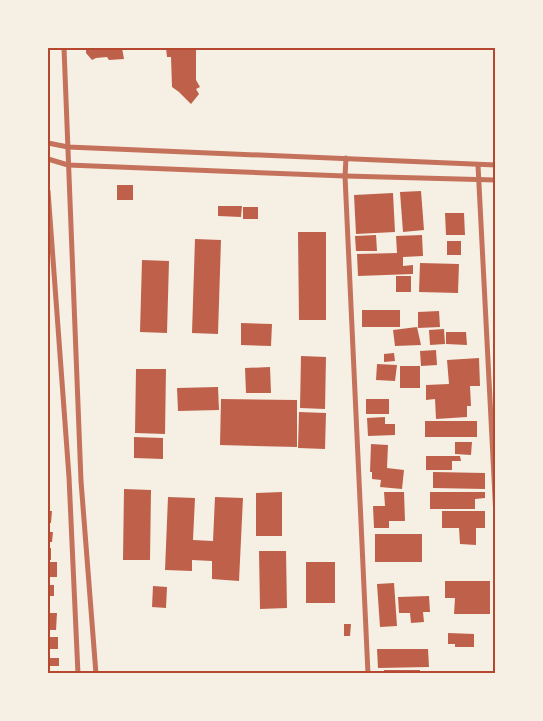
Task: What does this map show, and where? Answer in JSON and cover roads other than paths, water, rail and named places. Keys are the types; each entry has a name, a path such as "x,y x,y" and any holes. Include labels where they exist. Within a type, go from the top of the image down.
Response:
{"street":[{"path":"64,48 81,481 96,674"},
{"path":"48,142 68,147 496,166"},
{"path":"346,158 345,176 368,674"},
{"path":"48,160 68,165 496,180"},
{"path":"478,165 496,517"},
{"path":"48,191 68,468 78,674"}]}
